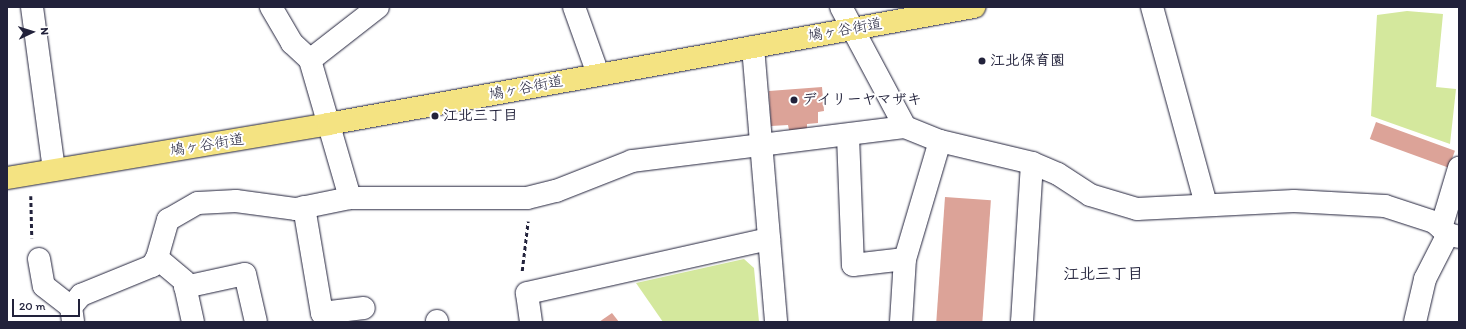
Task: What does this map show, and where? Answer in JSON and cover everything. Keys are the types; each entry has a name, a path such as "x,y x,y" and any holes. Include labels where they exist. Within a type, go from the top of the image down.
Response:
{"main road":[{"name":"鳩ヶ谷街道","path":"7,178 328,124 974,7"}],"street":[{"path":"32,7 54,170"},
{"path":"271,7 292,43 310,60 350,198"},
{"path":"310,60 378,7"},
{"path":"574,7 598,74"},
{"path":"841,7 905,127"},
{"path":"1152,7 1206,204"},
{"path":"753,47 776,322"},
{"path":"39,259 44,286 72,315 81,295 152,266 157,258 168,220 198,203 236,202 296,209 350,198 532,197 556,191 632,161 848,136 905,127 940,141 1032,162 1058,174 1090,195 1137,209 1206,204 1294,201 1385,206 1434,222 1449,233"},
{"path":"848,136 853,265 905,259"},
{"path":"901,322 905,259 940,141"},
{"path":"1022,322 1032,162"},
{"path":"1415,322 1425,279 1449,233 1459,168"},
{"path":"304,207 322,313 364,308"},
{"path":"531,322 527,293 769,239"},
{"path":"157,258 184,281 193,322"},
{"path":"185,287 245,274 256,322"}],"path":[{"path":"32,174 30,229 35,255 39,259"},
{"path":"527,293 521,282 523,253 532,197"}],"green space":[{"path":"1407,11 1443,14 1436,87 1456,89 1450,144 1371,116 1377,15"},
{"path":"744,259 754,268 759,322 663,322 636,283"}],"building":[{"path":"822,87 824,111 818,112 818,123 807,124 807,129 789,130 788,125 771,126 769,91"},
{"path":"1376,122 1455,151 1449,168 1370,139"},
{"path":"945,197 991,200 982,322 936,322"},
{"path":"612,313 619,322 599,322"}],"place":[{"name":"江北保育園","path":"982,61"},
{"name":"デイリーヤマザキ","path":"794,100"},
{"name":"江北三丁目","path":"435,116"}],"district":[{"name":"江北三丁目","path":"1103,274"}]}
